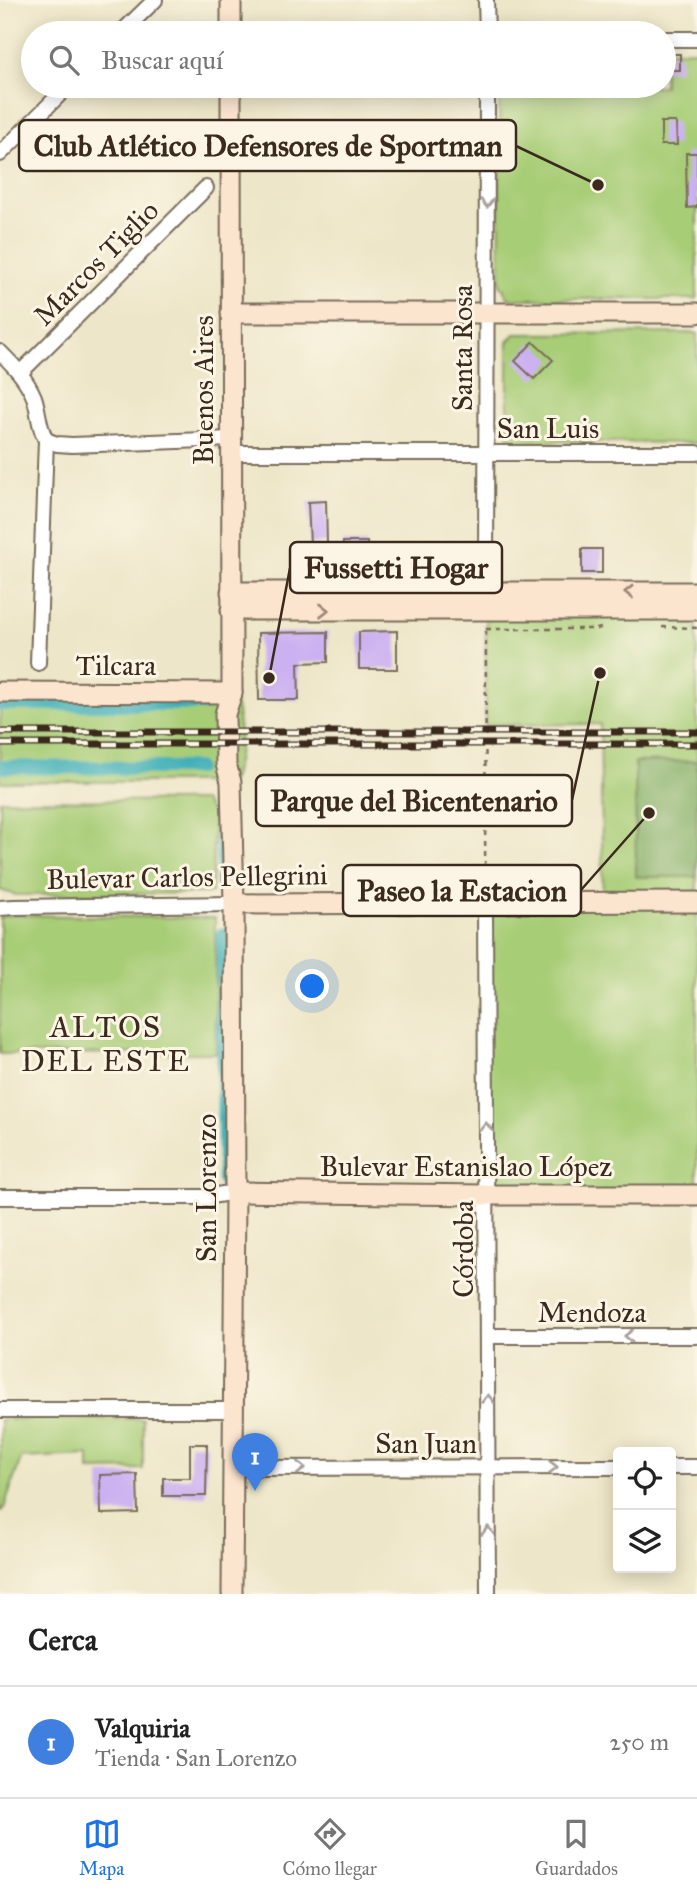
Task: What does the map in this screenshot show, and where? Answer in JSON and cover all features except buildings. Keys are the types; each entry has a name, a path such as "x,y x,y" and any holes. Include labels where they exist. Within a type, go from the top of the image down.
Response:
{"main road":[{"path":"226,3 229,21"},
{"name":"Buenos Aires","path":"231,98 232,693 239,713 232,744"},
{"path":"231,313 697,313"},
{"path":"486,601 697,592"},
{"path":"231,601 486,601 697,610"},
{"name":"Tilcara","path":"0,692 232,693"},
{"name":"San Lorenzo","path":"232,744 238,763 231,782 234,904 232,1594"},
{"name":"Bulevar Carlos Pellegrini","path":"234,904 697,902"},
{"name":"Bulevar Estanislao López","path":"234,1192 697,1195"}],"street":[{"path":"133,21 155,0"},
{"path":"486,0 487,21"},
{"path":"676,39 697,39"},
{"path":"0,154 56,98"},
{"name":"Santa Rosa","path":"486,601 487,98"},
{"name":"Marcos Tiglio","path":"21,373 206,188"},
{"path":"0,352 21,373 34,398 46,440 38,663"},
{"name":"San Luis","path":"46,440 72,445 486,453 697,453"},
{"name":"Córdoba","path":"485,903 488,1594"},
{"name":"Bulevar Carlos Pellegrini","path":"5,906 234,904"},
{"name":"Bulevar Estanislao López","path":"0,1188 206,1189 234,1192"},
{"name":"Bulevar Estanislao López","path":"0,1197 205,1197 234,1192"},
{"name":"Mendoza","path":"488,1336 697,1336"},
{"path":"0,1410 233,1410"},
{"name":"San Juan","path":"233,1468 613,1467"},
{"path":"676,1467 697,1467"}],"path":[{"path":"485,903 486,601"}],"green space":[{"path":"697,50 697,299 509,299 500,284 499,98 676,98 676,51"},
{"path":"697,333 697,443 514,441 508,435 508,342 515,334"},
{"path":"486,610 697,610 697,1195 487,1195 485,903 603,902 600,724 485,725"},
{"path":"0,692 232,693 238,715 239,738 235,771 231,782 0,782"},
{"path":"697,761 697,877 636,877 635,762"},
{"path":"0,800 203,801 214,816 212,893 16,895 0,890"},
{"path":"0,917 215,918 216,1053 0,1054"},
{"path":"0,1419 143,1419 143,1469 89,1470 89,1455 21,1458 4,1508 0,1512"}],"waterway":[{"path":"0,704 206,704"},
{"path":"0,767 197,768"},
{"path":"216,798 222,812 223,887"},
{"path":"223,934 224,1180"}],"railway":[{"path":"0,732 697,732"},
{"path":"0,744 697,744"}],"place":[{"name":"Club Atlético Defensores de Sportman","path":"598,185"},
{"name":"Parque del Bicentenario","path":"600,673"},
{"name":"Fussetti Hogar","path":"269,678"},
{"name":"Paseo la Estacion","path":"649,813"},
{"name":"Valquiria","path":"255,1491"}],"district":[{"name":"ALTOS DEL ESTE","path":"106,1044"}]}
